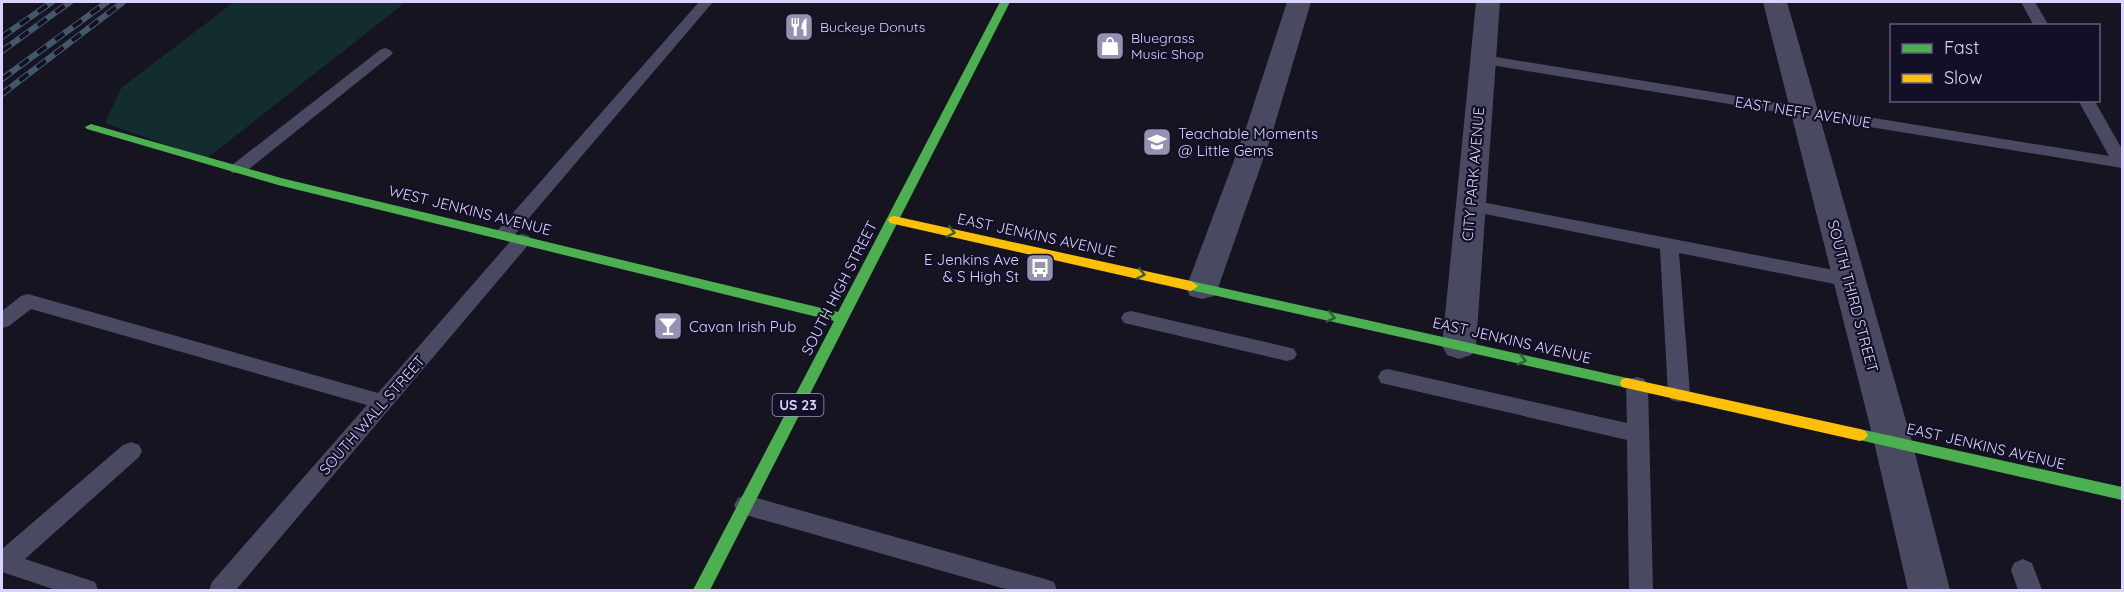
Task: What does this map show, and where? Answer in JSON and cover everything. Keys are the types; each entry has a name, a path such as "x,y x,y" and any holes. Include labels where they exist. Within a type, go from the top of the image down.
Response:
{"street":[{"name":"SOUTH HIGH STREET","path":"702,591 1005,2"},
{"path":"1202,288 1258,134 1299,2"},
{"name":"CITY PARK AVENUE","path":"1459,346 1488,2"},
{"name":"SOUTH THIRD STREET","path":"1775,2 1893,442 1929,591"},
{"name":"WEST JENKINS AVENUE","path":"92,127 278,181 842,318"},
{"name":"EAST JENKINS AVENUE","path":"894,220 2122,494"}],"lane":[{"name":"SOUTH WALL STREET","path":"221,591 383,402 513,238 706,2"},
{"path":"2028,2 2041,24"},
{"path":"238,169 385,53"},
{"name":"EAST NEFF AVENUE","path":"1483,60 2122,163"},
{"path":"2087,102 2122,163"},
{"path":"1471,206 1849,280"},
{"path":"1669,245 1679,394"},
{"path":"2,321 28,301 383,402"},
{"path":"1131,318 1287,354"},
{"path":"1388,377 1638,434"},
{"path":"1637,385 1641,591"},
{"path":"86,591 4,562 131,451"},
{"path":"746,505 1045,591"}],"green space":[{"path":"234,2 406,2 206,159 105,123 121,88"}],"railway":[{"path":"2,37 52,2"},
{"path":"2,51 70,2"},
{"path":"2,79 107,2"},
{"path":"2,94 123,2"}],"traffic: fast":[{"path":"702,590 1005,2"},
{"path":"91,127 278,181 842,318"},
{"path":"1191,286 1627,383"},
{"path":"1860,435 2122,494"}],"traffic: slow":[{"path":"894,220 1191,286"},
{"path":"1627,383 1860,435"}],"place":[{"name":"Buckeye Donuts","path":"799,27"},
{"name":"Bluegrass Music Shop","path":"1110,46"},
{"name":"Teachable Moments @ Little Gems","path":"1157,142"},
{"name":"E Jenkins Ave & S High St","path":"1040,268"},
{"name":"Cavan Irish Pub","path":"668,326"}]}
